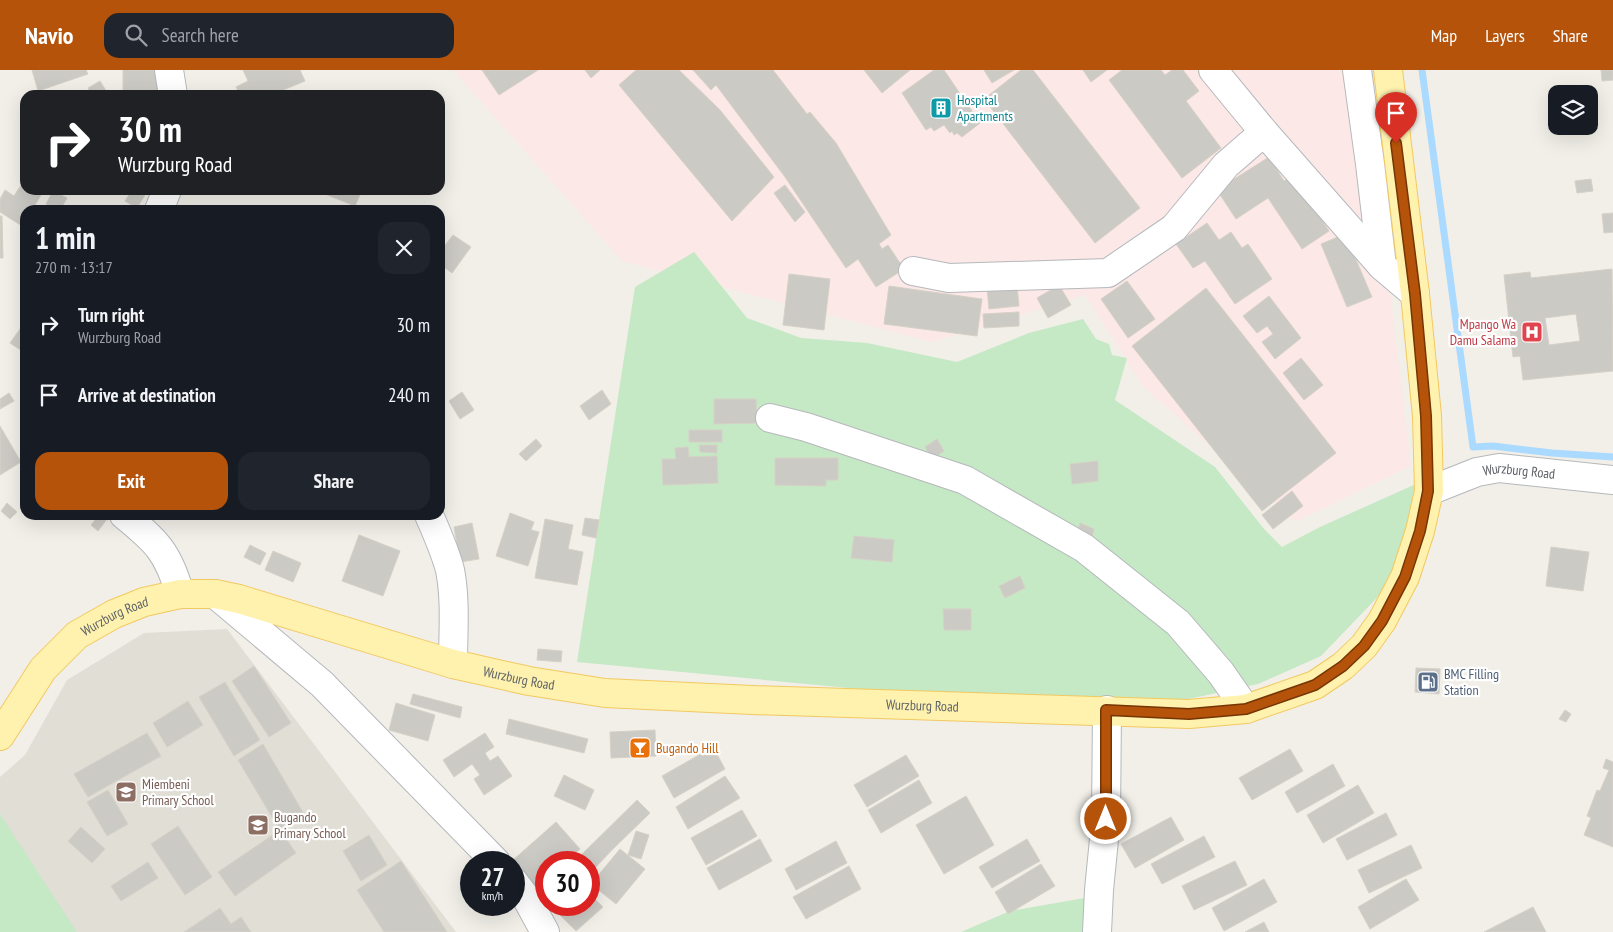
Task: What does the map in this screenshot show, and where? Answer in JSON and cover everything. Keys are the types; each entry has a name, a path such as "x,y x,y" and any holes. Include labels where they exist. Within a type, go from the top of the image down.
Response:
{"main road":[{"name":"Wurzburg Road","path":"0,736 43,669 77,636 114,614 144,602 180,594 215,594 239,599 453,664 529,681 606,693 1189,714 1246,709 1315,685 1343,666 1364,646 1382,621 1405,577 1420,531 1428,491 1426,416 1415,294 1388,70"}],"street":[{"path":"169,70 172,90"},
{"path":"1213,70 1264,132 1382,266 1415,294"},
{"path":"1357,70 1382,266"},
{"path":"913,271 949,278 1108,273 1174,228 1226,165 1264,132"},
{"path":"770,418 806,427 965,480 1084,548 1178,623 1221,673 1246,709"},
{"name":"Wurzburg Road","path":"1428,491 1476,472 1499,468 1613,480"},
{"path":"130,520 162,550 174,574 180,594"},
{"path":"430,520 441,541 450,571 453,608 453,664"},
{"path":"215,594 322,684 485,851"},
{"path":"1097,932 1106,819 1106,710"},
{"path":"525,896 545,932"}],"shaded area":[{"path":"453,70 1363,70 1411,466 1295,522 1144,387 1085,295 932,342 622,261"},
{"path":"227,629 456,932 0,932 0,777 25,755 67,680 144,633"}],"green space":[{"path":"694,252 747,318 801,338 867,343 957,362 1029,333 1083,319 1096,339 1109,344 1112,355 1127,358 1115,400 1215,467 1264,529 1282,547 1320,527 1416,484 1393,581 1321,656 1258,684 1161,705 912,694 577,662 635,287"},
{"path":"0,814 77,932 0,932"},
{"path":"1096,896 1094,932 961,932 1010,911"}],"building":[{"path":"32,70 86,70 88,74 41,90 38,90"},
{"path":"123,70 159,70 160,90 123,90"},
{"path":"243,70 300,70 305,81 283,90 238,90 236,87 248,81"},
{"path":"482,70 538,70 499,95"},
{"path":"585,70 600,70 591,78"},
{"path":"636,70 679,70 720,110 774,177 732,221 619,85"},
{"path":"693,70 773,70 807,114 810,112 836,143 891,235 879,244 882,249 888,245 904,269 876,287 858,259 846,268 785,177 716,85 711,90"},
{"path":"864,70 910,70 882,93"},
{"name":"Hospital Apartments","path":"934,70 944,70 980,123 962,137 957,133 954,135 952,131 950,133 944,125 934,131 931,127 926,130 902,93"},
{"path":"984,70 1014,70 992,83"},
{"path":"1021,70 1033,70 1140,208 1095,243 984,99"},
{"path":"1083,70 1107,70 1091,82"},
{"path":"1122,70 1161,70 1165,75 1172,70 1183,70 1199,91 1186,101 1221,148 1182,178 1109,80"},
{"path":"1601,70 1613,70 1613,80 1602,81"},
{"path":"100,81 106,90 89,90 88,88"},
{"path":"1269,157 1284,181 1293,175 1329,231 1302,249 1268,198 1236,219 1217,190"},
{"path":"1591,179 1593,191 1577,193 1575,181"},
{"path":"785,185 805,212 795,222 774,193"},
{"path":"20,187 20,195 41,195 35,205 20,205 20,225 0,212 0,199 5,190 14,196"},
{"path":"51,195 61,195 67,198 63,205 46,204"},
{"path":"129,195 145,195 139,205 132,205 125,201"},
{"path":"328,195 360,195 355,205"},
{"path":"1613,213 1613,232 1604,233 1602,214"},
{"path":"0,216 2,216 3,258 0,258"},
{"path":"1207,223 1219,240 1231,232 1242,248 1248,244 1272,279 1235,304 1205,261 1193,268 1176,244"},
{"path":"1345,234 1372,297 1347,307 1321,244"},
{"path":"453,235 471,247 452,273 445,268 445,245"},
{"path":"1612,269 1613,371 1523,380 1520,356 1513,357 1504,275 1530,272 1531,278","holes":["1576,314 1580,341 1549,345 1545,318"]},
{"path":"789,274 830,279 824,330 783,325"},
{"path":"1127,281 1155,319 1128,338 1101,299"},
{"path":"1017,285 1019,306 989,309 987,288"},
{"path":"1059,285 1071,305 1048,318 1037,298"},
{"path":"889,286 982,299 977,336 884,324"},
{"path":"1206,288 1336,453 1262,511 1132,346"},
{"path":"1269,296 1301,338 1275,359 1262,342 1273,334 1267,326 1257,333 1243,316"},
{"path":"1019,312 1019,326 984,328 983,314"},
{"path":"20,329 20,350 10,343"},
{"path":"1301,358 1323,385 1304,400 1283,373"},
{"path":"602,390 611,404 589,420 580,406"},
{"path":"462,392 474,410 460,419 449,401"},
{"path":"9,393 14,401 0,409 0,399"},
{"path":"714,399 756,399 757,423 714,424"},
{"path":"0,426 20,463 0,475"},
{"path":"689,430 722,430 722,442 689,442"},
{"path":"536,439 542,446 526,461 519,454"},
{"path":"937,439 944,451 932,459 925,447"},
{"path":"699,445 717,445 717,453 700,452"},
{"path":"688,447 689,457 717,456 718,483 663,485 662,459 676,459 675,448"},
{"path":"775,458 838,458 838,480 826,480 826,486 775,485"},
{"path":"1098,461 1098,481 1072,484 1070,464"},
{"path":"1292,491 1303,506 1273,529 1262,515"},
{"path":"7,503 17,512 10,519 1,511"},
{"path":"510,513 534,522 531,530 539,532 528,566 496,556"},
{"path":"585,518 599,520 596,538 582,535"},
{"path":"545,519 573,525 568,549 583,552 577,585 535,578"},
{"path":"95,520 106,520 98,531 91,525"},
{"path":"472,523 479,559 460,562 454,527"},
{"path":"1080,523 1094,529 1091,541 1077,533"},
{"path":"359,535 400,551 383,596 342,581"},
{"path":"854,536 894,540 892,562 851,558"},
{"path":"250,545 266,553 260,565 244,557"},
{"path":"1551,547 1589,552 1583,591 1546,586"},
{"path":"273,551 301,563 293,582 265,570"},
{"path":"1020,576 1025,588 1005,598 999,586"},
{"path":"943,609 971,609 971,630 944,630"},
{"path":"538,649 562,651 561,662 537,660"},
{"path":"254,666 291,723 269,737 232,681"},
{"path":"1416,668 1440,669 1439,694 1415,692"},
{"path":"225,682 260,740 234,756 199,697"},
{"path":"413,694 462,707 460,718 410,704"},
{"path":"188,701 203,725 167,747 153,723"},
{"path":"396,703 435,715 428,741 389,730"},
{"path":"1565,710 1571,714 1566,722 1559,719"},
{"path":"509,719 588,739 584,753 506,734"},
{"path":"655,730 656,756 611,758 610,732"},
{"path":"147,733 161,756 88,797 74,774"},
{"path":"485,733 494,747 485,753 490,761 498,756 512,776 484,795 474,779 480,775 472,764 454,777 443,760"},
{"path":"263,744 304,814 279,829 238,760"},
{"path":"713,747 725,769 674,798 662,776"},
{"path":"1290,749 1303,771 1252,800 1239,778"},
{"path":"906,755 919,776 867,807 854,785"},
{"path":"1606,759 1613,762 1613,847 1584,835 1591,818 1587,816 1597,790 1600,791 1609,770 1603,768"},
{"path":"1333,764 1345,786 1297,813 1285,792"},
{"path":"564,775 594,790 585,810 554,796"},
{"path":"725,776 740,798 688,829 676,807"},
{"path":"919,780 932,803 881,833 868,810"},
{"path":"1358,785 1374,813 1323,843 1307,815"},
{"path":"108,790 128,824 107,836 87,802"},
{"path":"966,796 994,845 944,874 916,825"},
{"path":"637,800 650,813 600,863 600,851 585,851"},
{"path":"742,810 757,836 706,865 691,838"},
{"path":"1386,813 1397,835 1347,860 1336,839"},
{"path":"1171,817 1184,840 1135,868 1121,844"},
{"path":"556,822 580,849 578,851 535,851 535,888 525,876 525,851 523,851"},
{"path":"178,826 212,877 185,895 151,844"},
{"path":"81,827 105,849 92,863 68,841"},
{"path":"280,830 296,853 235,896 218,872"},
{"path":"636,831 649,835 641,859 628,855"},
{"path":"369,835 387,865 361,881 343,851"},
{"path":"1204,836 1215,857 1162,884 1151,864"},
{"path":"760,839 772,861 719,890 707,868"},
{"path":"1027,839 1040,861 992,888 979,867"},
{"path":"836,841 847,863 796,890 785,869"},
{"path":"1411,845 1422,868 1369,893 1358,870"},
{"path":"620,849 645,869 616,904 600,891 600,873"},
{"path":"401,861 447,932 384,932 357,890"},
{"path":"1235,861 1247,885 1194,910 1182,886"},
{"path":"148,862 158,878 121,901 111,886"},
{"path":"1041,864 1055,886 1008,914 995,892"},
{"path":"849,866 861,889 806,919 793,897"},
{"path":"1264,879 1277,902 1224,931 1212,908"},
{"path":"1406,879 1419,900 1370,929 1358,907"},
{"path":"1533,907 1546,932 1484,932"},
{"path":"220,908 231,924 241,917 251,932 184,932"},
{"path":"561,916 593,916 576,931"},
{"path":"1264,922 1269,932 1245,932"}],"waterway":[{"path":"1422,70 1473,447 1493,446 1552,453 1613,457"}],"place":[{"name":"Hospital Apartments","path":"941,108"},
{"name":"Mpango Wa Damu Salama","path":"1532,332"},
{"name":"BMC Filling Station","path":"1428,682"},
{"name":"Bugando Hill","path":"640,748"},
{"name":"Miembeni Primary School","path":"126,792"},
{"name":"Bugando Primary School","path":"258,825"}],"route":[{"path":"1106,819 1106,710 1189,714 1246,709 1315,685 1343,666 1364,646 1382,621 1405,577 1420,531 1428,491 1426,416 1415,294 1396,143"}]}
